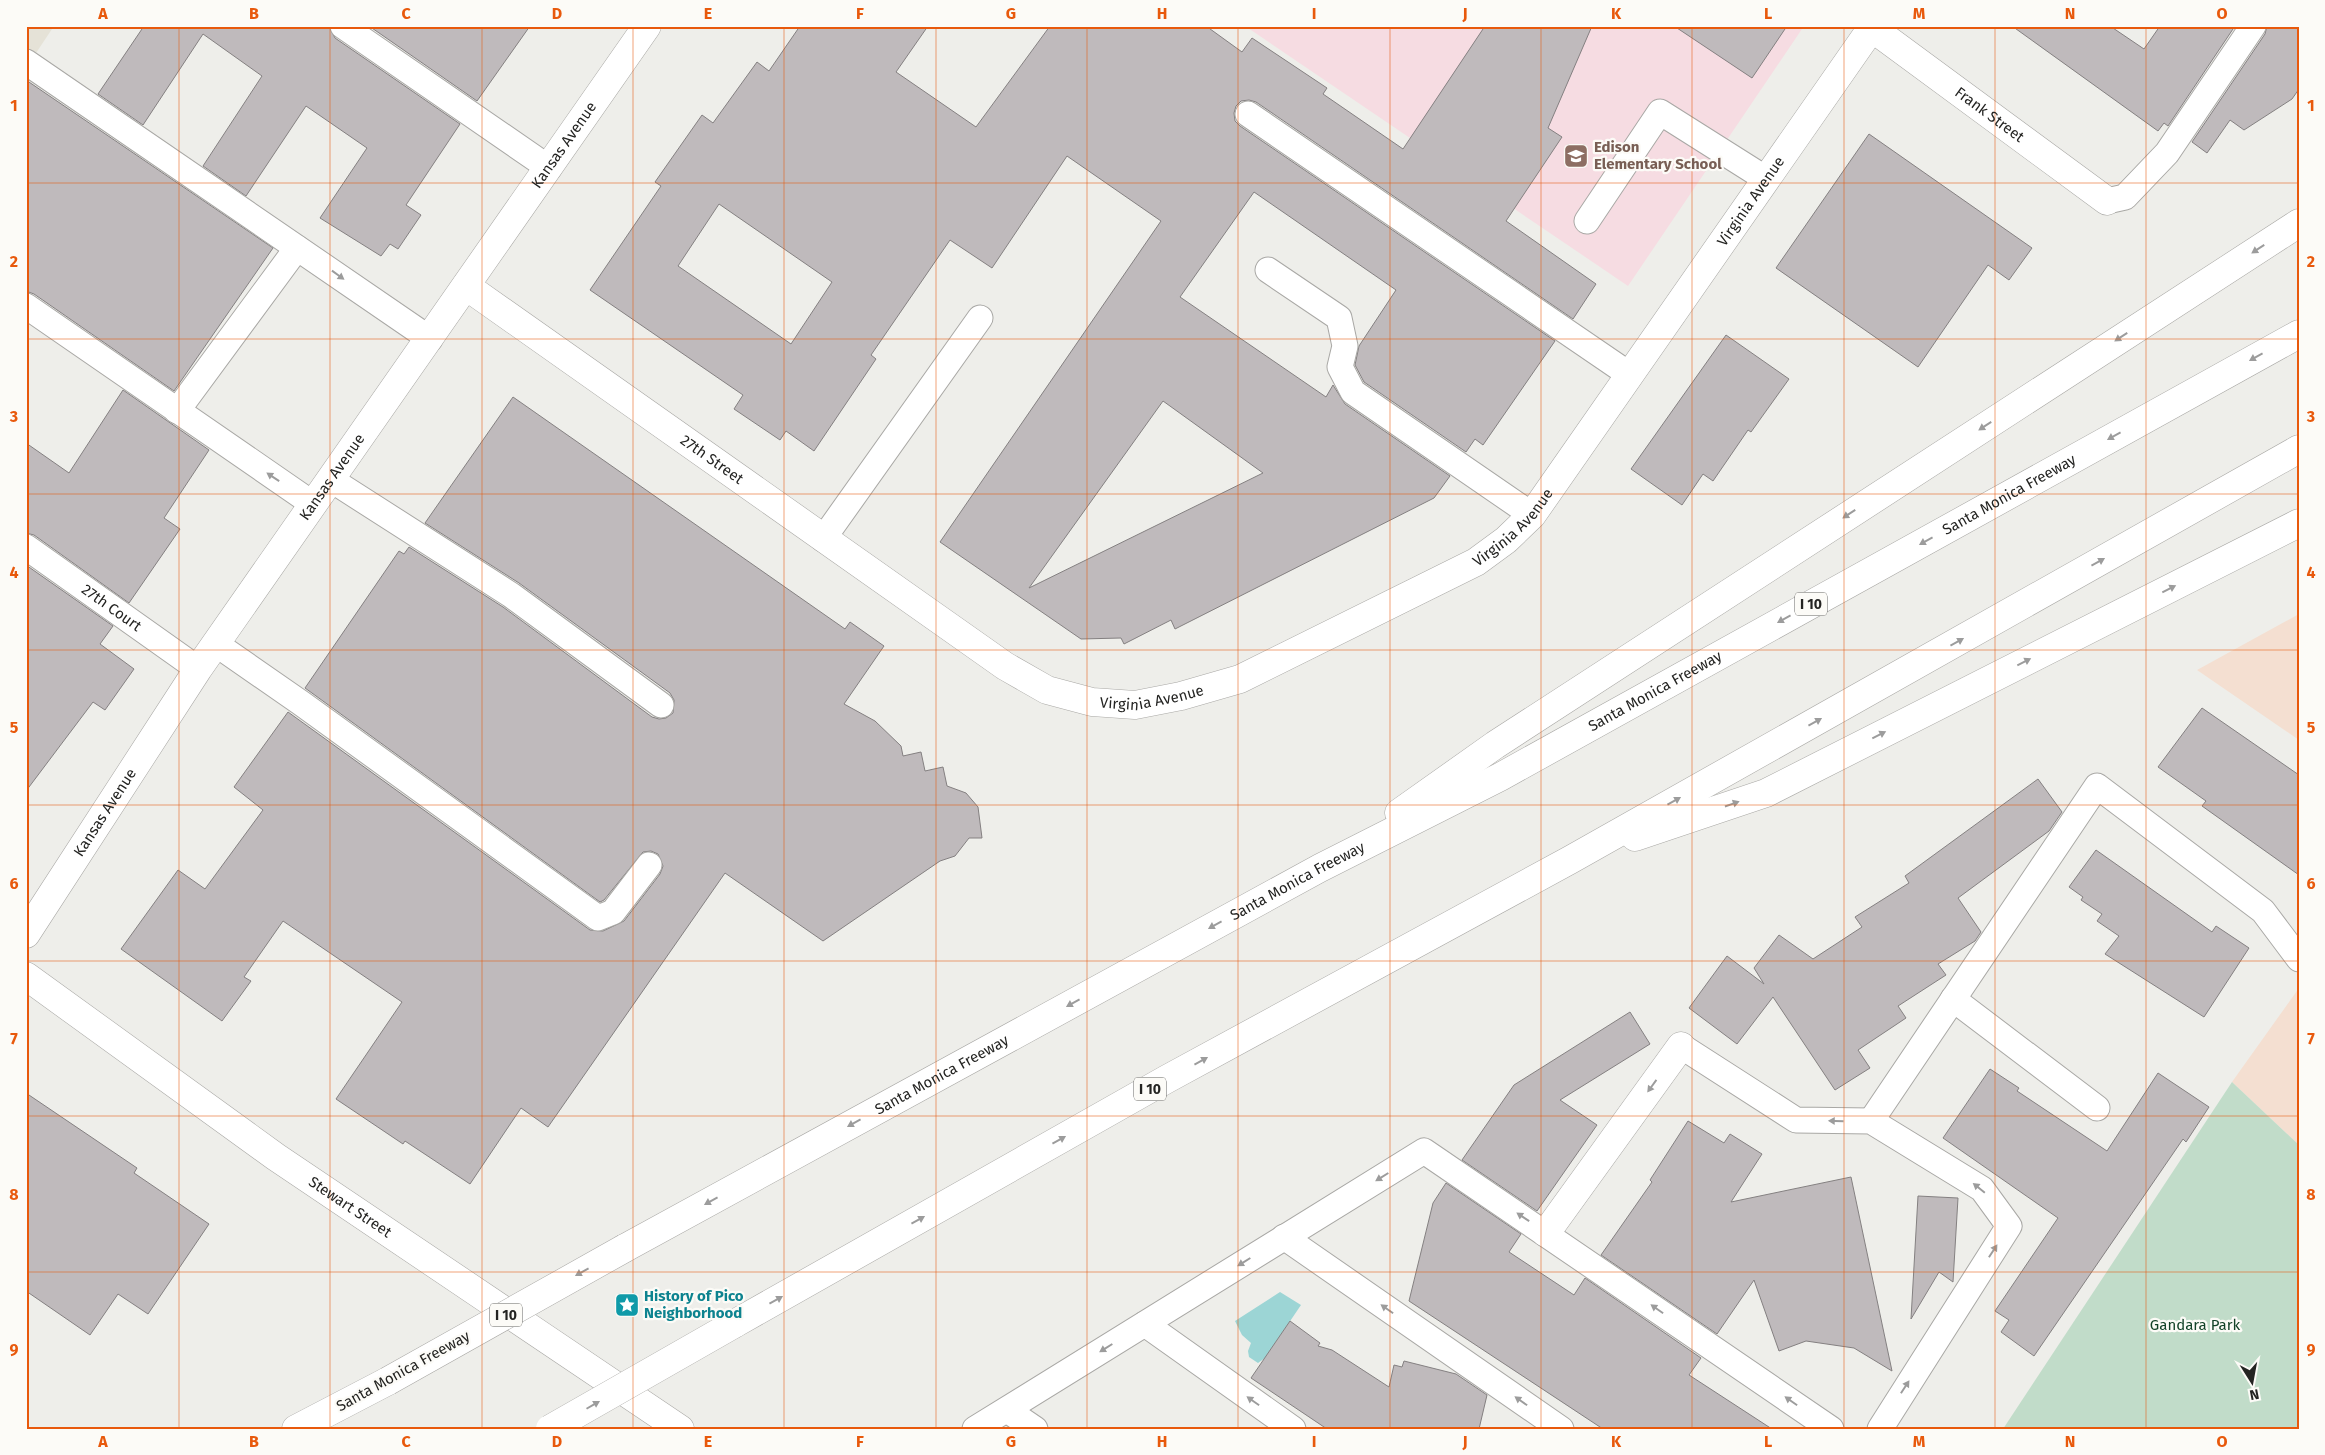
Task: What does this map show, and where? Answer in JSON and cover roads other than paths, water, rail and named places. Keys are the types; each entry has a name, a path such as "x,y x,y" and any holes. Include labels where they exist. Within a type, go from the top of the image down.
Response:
{"main road":[{"name":"Kansas Avenue","path":"26,934 198,669 647,26"},
{"name":"Frank Street","path":"1872,27 2107,201"},
{"name":"Virginia Avenue","path":"958,634 1005,666 1046,690 1092,702 1135,705 1181,696 1240,679 1476,562 1506,540 1532,515 1872,27"},
{"path":"1320,868 1494,745 2299,223"},
{"name":"27th Street","path":"466,286 958,634"},
{"name":"Santa Monica Freeway","path":"296,1429 388,1381 625,1248 1320,868 1500,776 2299,334"},
{"name":"I 10","path":"550,1429 1167,1079 1570,860 2299,449"},
{"path":"1570,860 1766,793 2299,523"},
{"name":"Stewart Street","path":"26,976 276,1156 680,1429"},
{"path":"1546,1233 1681,1046"}],"lane":[{"path":"343,26 548,168"},
{"path":"2107,201 2124,197 2167,153 2253,26"},
{"path":"26,62 430,339"},
{"path":"1587,221 1660,112 1766,180"},
{"path":"1248,114 1506,288 1564,332 1630,375"},
{"path":"176,411 297,248"},
{"path":"1268,270 1338,318 1345,346 1340,367 1353,392 1532,515"},
{"path":"26,306 313,504"},
{"path":"823,539 980,318"},
{"path":"330,479 511,595 661,704"},
{"name":"27th Court","path":"26,547 198,669"},
{"path":"216,644 301,703 598,918 613,912 649,865"},
{"path":"1871,1121 2097,786 2263,911 2299,959"},
{"path":"1953,999 2097,1108"},
{"path":"1681,1046 1796,1120 1871,1121 1982,1189 2009,1226 1880,1429"},
{"path":"974,1429 1424,1151 1831,1429"},
{"path":"1284,1237 1561,1429"},
{"path":"1145,1324 1293,1429"},
{"path":"1007,1410 1035,1429"}],"water":[{"path":"1280,1292 1301,1305 1265,1358 1258,1363 1249,1357 1248,1351 1251,1343 1242,1335 1235,1321"}],"place":[{"name":"Edison Elementary School","path":"1576,156"},
{"name":"History of Pico Neighborhood","path":"627,1305"}],"park label":[{"name":"Gandara Park","path":"2195,1325"}]}
